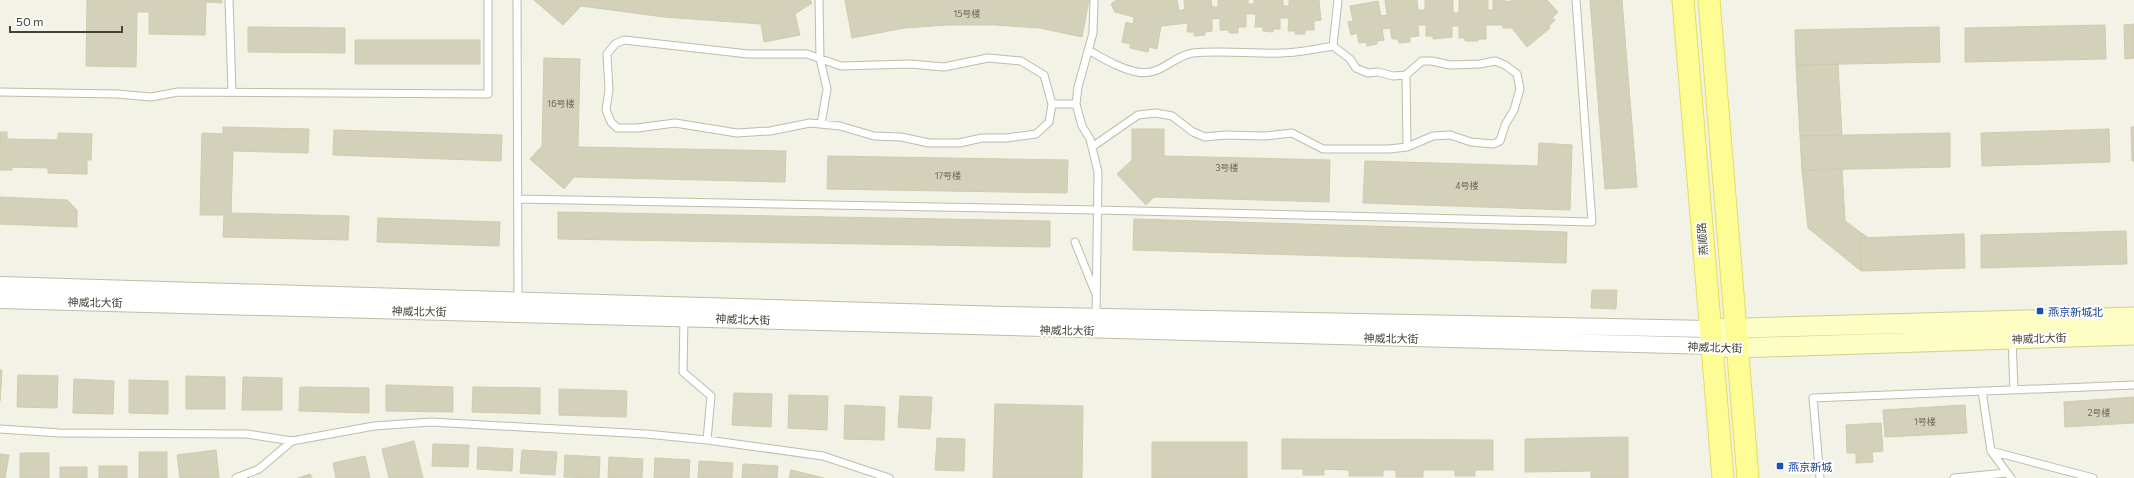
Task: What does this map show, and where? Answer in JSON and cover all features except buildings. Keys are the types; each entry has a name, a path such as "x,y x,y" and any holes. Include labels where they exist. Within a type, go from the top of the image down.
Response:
{"main road":[{"name":"燕顺路","path":"1684,0 1710,337 1723,478"},
{"path":"1709,0 1748,478"},
{"name":"神威北大街","path":"1736,339 2134,317"},
{"name":"神威北大街","path":"1710,337 1736,339 2012,339 2134,335"}],"street":[{"name":"神威北大街","path":"0,285 1096,316 1710,337"},
{"name":"神威北大街","path":"0,300 684,317 1009,329 1710,337"}],"lane":[{"path":"230,0 232,92"},
{"path":"0,92 117,94 151,97 178,92 488,94 488,0"},
{"path":"517,0 518,300"},
{"path":"819,0 820,59 827,89 821,124"},
{"path":"1094,0 1093,32 1078,87 1076,104 1082,126 1090,139 1098,172 1096,316"},
{"path":"1333,46 1338,0"},
{"path":"518,199 1098,210 1592,222 1576,0"},
{"path":"624,40 748,54 807,54 820,59 841,66 910,64 944,67 988,58 1021,62 1044,75 1052,104 1049,122 1036,134 1006,138 982,138 959,143 928,143 901,137 874,136 840,126 810,123 770,131 737,133 675,123 638,128 617,128 611,122 606,110 609,90 607,54 615,44 624,40"},
{"path":"1088,50 1116,65 1138,73 1159,71 1175,59 1192,54 1252,52 1282,53 1333,46 1350,59 1356,68 1368,74 1378,72 1393,76 1406,75 1422,62 1432,61 1450,65 1480,64 1495,61 1505,65 1517,74 1520,89 1514,110 1500,141 1493,144 1472,142 1450,135 1433,136 1407,147 1389,149 1323,149 1292,133 1205,137 1193,132 1172,116 1156,113 1138,115 1092,147"},
{"path":"1406,75 1407,147"},
{"path":"1052,104 1076,104"},
{"path":"1075,242 1096,296"},
{"path":"684,317 683,372 711,396 707,440"},
{"path":"2012,339 2014,390"},
{"path":"1820,478 1813,398 2134,385"},
{"path":"1982,391 1991,451 2009,475"},
{"path":"0,429 60,433 247,434 292,441 374,426 431,422 646,434 707,440 823,456 889,478"},
{"path":"236,478 259,469 292,441"},
{"path":"1991,451 2093,478"},
{"path":"1954,478 2009,475"}],"place":[{"name":"燕京新城北","path":"2040,311"},
{"name":"燕京新城","path":"1780,466"}]}
